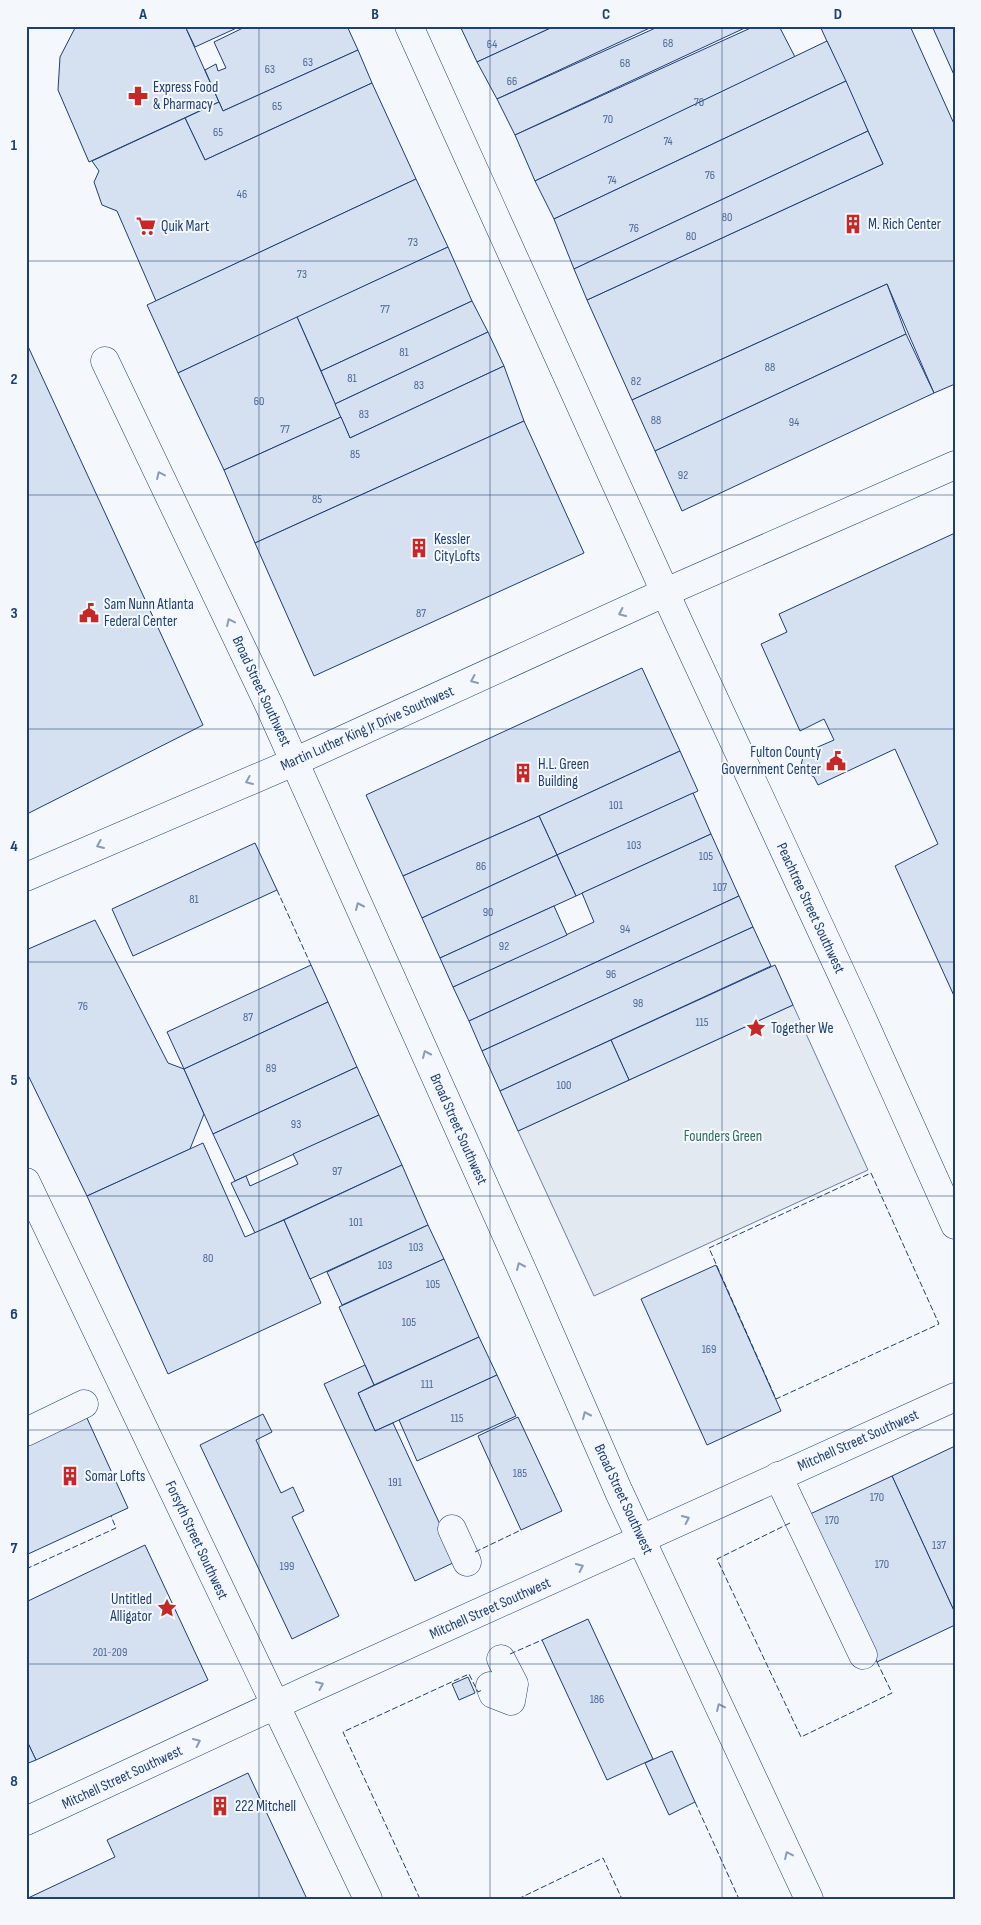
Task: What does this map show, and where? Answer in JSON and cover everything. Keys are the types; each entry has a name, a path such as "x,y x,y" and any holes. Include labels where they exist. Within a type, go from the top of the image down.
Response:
{"main road":[{"name":"Peachtree Street Southwest","path":"409,26 955,1225"},
{"name":"Broad Street Southwest","path":"105,361 265,696 527,1281 619,1492 809,1899"},
{"name":"Martin Luther King Jr Drive Southwest","path":"26,877 294,762 666,592 955,465"},
{"name":"Forsyth Street Southwest","path":"26,1182 368,1899"},
{"name":"Mitchell Street Southwest","path":"26,1821 276,1705 955,1397"},
{"path":"26,1432 84,1404"},
{"path":"778,1476 863,1655"},
{"path":"452,1529 467,1562"},
{"path":"490,1686 494,1694 511,1701 514,1684 501,1659"}],"green space":[{"name":"Founders Green","path":"793,1005 868,1170 594,1296 518,1131"}],"building":[{"name":"Express Food & Pharmacy","path":"76,26 185,26 219,102 89,162 58,90 60,57"},
{"path":"185,26 241,26 195,47"},
{"path":"247,26 347,26 358,50 223,111 205,70 216,64 218,71 226,68 214,42"},
{"path":"460,26 555,26 477,62"},
{"path":"555,26 654,26 497,99 477,62"},
{"path":"660,26 749,26 515,135 497,99"},
{"path":"755,26 779,26 795,57 535,181 515,135"},
{"name":"M. Rich Center","path":"820,26 910,26 955,126 955,384 934,393 887,284 632,400 587,300 883,164"},
{"path":"932,26 955,26 955,77"},
{"path":"827,41 846,81 554,219 535,181"},
{"path":"358,50 372,83 205,160 185,118 219,102 223,111"},
{"path":"846,81 868,131 574,269 554,219"},
{"path":"372,83 416,179 156,301 117,211 102,205 94,182 99,171 92,161 185,118 205,160"},
{"path":"868,131 883,164 587,300 574,269"},
{"path":"416,179 448,247 178,373 147,305"},
{"path":"448,247 472,301 321,371 297,317"},
{"path":"887,284 906,334 655,451 632,400"},
{"path":"472,301 488,332 335,404 321,371"},
{"path":"297,317 341,417 224,470 178,373"},
{"path":"488,332 504,366 350,438 335,404"},
{"path":"906,334 934,393 682,511 655,451"},
{"name":"Sam Nunn Atlanta Federal Center","path":"26,342 203,725 27,814 26,813"},
{"path":"504,366 524,421 255,543 224,470 341,417 350,438"},
{"name":"Kessler CityLofts","path":"524,421 584,553 314,676 255,543"},
{"name":"Fulton County Government Center","path":"955,533 955,998 895,866 938,844 895,749 818,785 814,777 800,769 804,753 834,740 824,719 800,731 761,644 787,632 779,614"},
{"name":"H.L. Green Building","path":"642,668 680,751 403,876 366,795"},
{"path":"680,751 698,791 557,855 539,816"},
{"path":"693,793 711,834 576,896 557,855"},
{"path":"539,816 557,855 422,918 403,876"},
{"path":"711,834 739,896 469,1021 453,987 594,922 582,893"},
{"path":"255,843 277,890 133,956 112,909"},
{"path":"557,855 576,896 440,958 422,918"},
{"path":"739,896 753,927 482,1051 469,1021"},
{"path":"554,906 567,935 453,987 440,958"},
{"path":"95,920 168,1063 184,1069 204,1114 190,1149 87,1196 26,1071 26,950"},
{"path":"753,927 771,966 500,1091 482,1051"},
{"path":"311,965 328,1002 184,1069 167,1032"},
{"path":"775,965 793,1005 629,1080 611,1040"},
{"path":"328,1002 357,1067 213,1134 184,1069"},
{"path":"611,1040 629,1080 518,1131 500,1091"},
{"path":"357,1067 379,1115 235,1181 213,1134"},
{"path":"379,1115 402,1165 255,1233 231,1183 246,1176 250,1186 298,1164 293,1154"},
{"path":"203,1143 245,1237 284,1220 321,1303 168,1374 87,1196"},
{"path":"402,1165 428,1225 310,1279 284,1220"},
{"path":"428,1225 444,1259 342,1305 327,1272"},
{"path":"444,1259 479,1337 374,1385 339,1307"},
{"path":"716,1265 781,1411 707,1445 641,1299"},
{"path":"479,1337 497,1375 375,1431 358,1393"},
{"path":"365,1365 374,1385 358,1393 375,1431 393,1423 457,1561 415,1581 324,1384"},
{"path":"497,1375 516,1416 417,1461 399,1420"},
{"path":"263,1414 272,1432 256,1440 281,1493 293,1487 304,1511 292,1517 339,1616 292,1639 200,1445"},
{"name":"Somar Lofts","path":"86,1416 128,1508 26,1555 26,1444"},
{"path":"518,1417 562,1511 521,1530 478,1436"},
{"path":"955,1446 955,1613 892,1476"},
{"path":"892,1476 955,1613 955,1625 877,1662 808,1515"},
{"path":"145,1545 208,1680 36,1760 26,1739 26,1602"},
{"path":"588,1619 653,1759 607,1780 542,1640"},
{"path":"468,1677 475,1693 459,1700 452,1684"},
{"path":"26,1739 36,1760 26,1764"},
{"path":"672,1751 695,1802 669,1815 645,1763"},
{"name":"222 Mitchell","path":"248,1773 307,1899 26,1899 115,1857 107,1840"}],"fence":[{"path":"277,890 311,965"},
{"path":"871,1173 939,1324 776,1399 709,1248 871,1173"},
{"path":"26,1569 116,1528 111,1516"},
{"path":"790,1523 717,1559 801,1737 892,1693 877,1662"},
{"path":"475,1552 521,1530"},
{"path":"510,1654 542,1640"},
{"path":"420,1899 343,1732 469,1674 478,1692 482,1690"},
{"path":"695,1802 739,1899"},
{"path":"518,1899 603,1858 622,1899"}],"place":[{"name":"Express Food & Pharmacy","path":"138,96"},
{"name":"M. Rich Center","path":"853,224"},
{"name":"Quik Mart","path":"146,226"},
{"name":"Kessler CityLofts","path":"419,548"},
{"name":"Sam Nunn Atlanta Federal Center","path":"89,613"},
{"name":"Fulton County Government Center","path":"836,761"},
{"name":"H.L. Green Building","path":"523,773"},
{"name":"Together We","path":"756,1028"},
{"name":"Somar Lofts","path":"70,1476"},
{"name":"Untitled Alligator","path":"167,1608"},
{"name":"222 Mitchell","path":"220,1806"}]}
